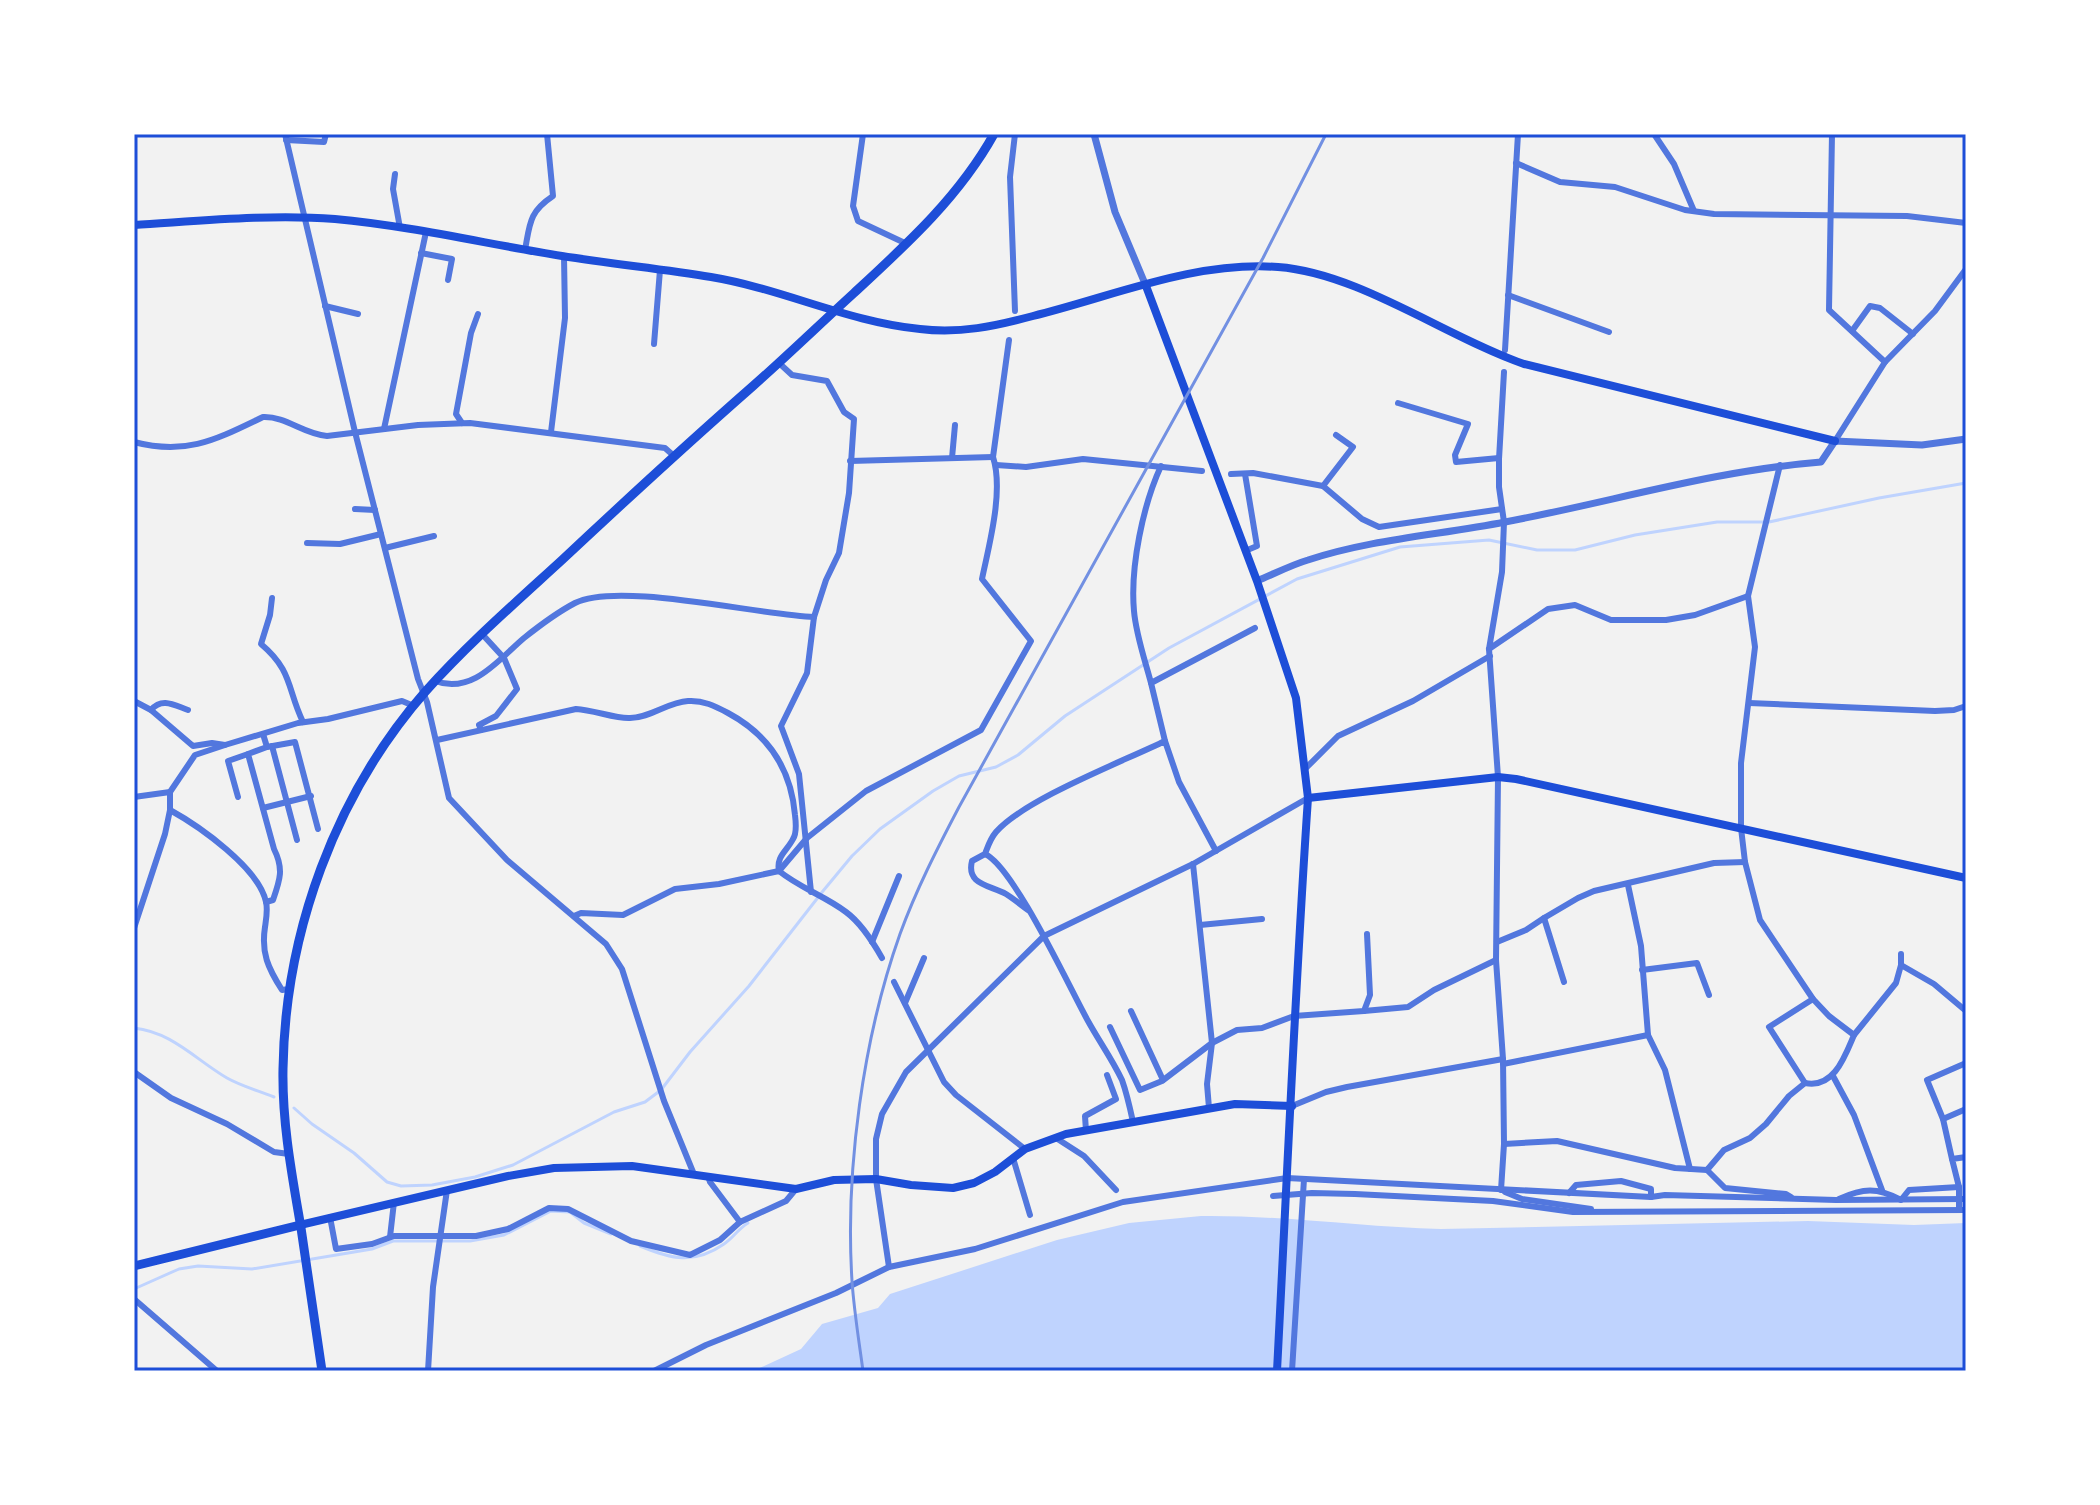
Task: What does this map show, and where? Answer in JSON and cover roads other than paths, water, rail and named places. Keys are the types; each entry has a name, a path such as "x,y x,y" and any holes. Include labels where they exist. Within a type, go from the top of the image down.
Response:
{"main road":[{"path":"322,1371 289,1154 283,1070 289,989 298,942 310,900 340,823 360,785 414,706 435,681 674,456 907,244 968,175 994,134"},
{"path":"134,225 332,219 400,228 763,288 883,324 923,330 977,330 1080,305 1197,271 1240,266 1301,270 1333,278 1486,351 1524,364 1835,441"},
{"path":"1146,286 1257,581 1296,698 1306,768 1308,798 1277,1371"},
{"path":"1308,798 1498,777 1516,779 1966,878"},
{"path":"134,1266 394,1202 554,1168 632,1166 708,1174 796,1189 834,1180 876,1179 953,1188 974,1183 1025,1149 1056,1138 1235,1104 1292,1106"}],"street":[{"path":"326,134 324,142 285,137 355,432 437,740 449,798 507,860 606,944 622,969 664,1101 693,1172"},
{"path":"525,250 532,216 538,206 553,196 547,134"},
{"path":"863,134 853,206 858,221 907,244"},
{"path":"1015,134 1010,177 1015,311"},
{"path":"1094,134 1115,212 1146,286"},
{"path":"1505,350 1518,134"},
{"path":"1654,134 1674,164 1694,211"},
{"path":"1832,134 1829,310 1885,362"},
{"path":"1516,163 1560,182 1615,187 1714,214 1907,216 1966,223"},
{"path":"395,174 393,189 400,228"},
{"path":"384,429 426,232"},
{"path":"421,253 452,259 448,280"},
{"path":"551,432 565,318 564,256"},
{"path":"1257,581 1306,560 1360,546 1504,522 1666,485 1780,465 1821,462 1885,362 1935,311 1966,269"},
{"path":"654,344 660,270"},
{"path":"1508,295 1609,332"},
{"path":"325,306 358,314"},
{"path":"1852,331 1870,306 1880,308 1913,334"},
{"path":"462,423 456,414 471,333 478,314"},
{"path":"574,916 581,913 623,915 675,889 719,884 779,871 807,838 866,791 981,730 1031,641 982,579 995,505 995,461 1009,340"},
{"path":"779,363 792,375 827,381 844,412 854,419 849,493 839,553 814,617 807,673 781,726 799,774 811,892"},
{"path":"1501,1190 1504,1144 1503,1062 1496,960 1498,777 1489,653 1502,572 1504,522 1499,458 1504,372"},
{"path":"1398,403 1468,424 1455,455 1456,462 1499,458"},
{"path":"134,442 166,448 209,442 263,417 279,419 314,435 462,423 665,448 674,456"},
{"path":"952,458 955,425"},
{"path":"1323,486 1353,447 1336,435"},
{"path":"1835,441 1922,445 1966,439"},
{"path":"850,461 952,458 1026,467 1083,459 1202,471"},
{"path":"1780,465 1748,596 1755,647 1741,763 1741,828 1745,862 1760,920 1813,999 1854,1035"},
{"path":"1161,466 1149,492 1138,543 1134,610 1165,741 1179,782 1216,851"},
{"path":"1231,474 1323,486 1362,519 1379,527 1502,509"},
{"path":"1245,474 1257,546 1245,551"},
{"path":"355,509 375,510"},
{"path":"307,543 340,544 381,534"},
{"path":"385,548 434,536"},
{"path":"435,681 445,685 472,680 576,603 593,598 639,596 781,616 814,617"},
{"path":"1306,768 1338,736 1413,701 1489,653 1548,609 1575,605 1611,620 1666,620 1695,615 1748,596"},
{"path":"272,598 261,644 274,655 289,677 303,722"},
{"path":"1151,683 1255,628"},
{"path":"481,730 479,725 496,716 517,689 504,658 482,634"},
{"path":"134,701 151,710 193,746 212,743 225,745"},
{"path":"134,928 165,834 170,792 195,755 303,722 402,701 414,706"},
{"path":"437,740 576,709 629,718 685,701 702,701 716,707 756,730 777,754 786,772 796,831 780,856 779,871 792,882 845,911 882,958"},
{"path":"151,710 156,704 166,702 188,710"},
{"path":"1749,703 1935,711 1966,706"},
{"path":"263,734 297,840"},
{"path":"1028,910 1004,893 972,877 972,861 985,854 989,841 1004,825 1043,800 1165,741"},
{"path":"238,797 228,761 269,746 295,742 318,829"},
{"path":"248,754 281,863 282,876 273,900 266,902"},
{"path":"134,797 170,792"},
{"path":"263,808 311,796"},
{"path":"889,1267 876,1179 876,1139 882,1114 906,1072 1044,936 1193,864 1308,798"},
{"path":"170,810 204,830 227,850 257,884 266,902 262,944 264,960 282,990 289,989"},
{"path":"985,854 997,865 1044,936 1089,1025 1114,1064 1128,1099 1133,1122"},
{"path":"1497,942 1526,930 1594,891 1714,863 1745,862"},
{"path":"1193,864 1212,1043 1207,1084 1209,1108"},
{"path":"872,942 899,876"},
{"path":"1628,885 1641,946 1648,1035 1665,1070 1690,1169"},
{"path":"1544,918 1564,982"},
{"path":"1200,925 1262,919"},
{"path":"1364,1011 1370,995 1367,934"},
{"path":"1813,999 1769,1027 1805,1083 1813,1085 1833,1076 1854,1035 1896,983 1901,954"},
{"path":"905,1003 924,958"},
{"path":"1110,1027 1140,1090 1163,1080 1212,1043 1237,1030 1262,1028 1294,1016 1408,1007 1434,990 1496,960"},
{"path":"1642,970 1697,963 1709,995"},
{"path":"1901,965 1934,984 1966,1011"},
{"path":"894,982 944,1082 1025,1149"},
{"path":"1131,1011 1163,1080"},
{"path":"1292,1106 1347,1087 1648,1035"},
{"path":"1273,1196 1312,1193 1493,1201 1573,1212 1963,1210 1943,1119 1927,1080 1966,1063"},
{"path":"134,1072 171,1098 227,1124 274,1152 289,1154"},
{"path":"1086,1131 1085,1116 1116,1099 1107,1075"},
{"path":"1833,1076 1854,1115 1882,1190"},
{"path":"1707,1170 1724,1150 1750,1138 1766,1124 1789,1096 1805,1083"},
{"path":"1943,1119 1966,1109"},
{"path":"1056,1138 1084,1156 1116,1190"},
{"path":"1504,1144 1557,1141 1675,1168 1707,1170 1725,1188 1786,1194 1794,1199"},
{"path":"1952,1159 1966,1157"},
{"path":"1013,1158 1030,1215"},
{"path":"708,1174 710,1182 740,1222"},
{"path":"654,1371 706,1345 836,1293 889,1267 975,1249 1123,1202 1287,1178 1651,1197 1963,1199"},
{"path":"1292,1371 1304,1179"},
{"path":"1569,1193 1576,1185 1621,1181 1651,1189 1651,1197"},
{"path":"1901,1211 1901,1200 1909,1190 1959,1187"},
{"path":"1724,1196 1725,1188"},
{"path":"330,1217 336,1249 372,1244 390,1237 476,1236 508,1229 549,1208 568,1209 631,1241 690,1255 720,1240 740,1222 786,1201 796,1189"},
{"path":"428,1371 433,1287 447,1190"},
{"path":"1492,1190 1493,1201"},
{"path":"1501,1190 1522,1199 1603,1212"},
{"path":"1836,1200 1855,1191 1882,1190 1901,1200"},
{"path":"1659,1212 1665,1195"},
{"path":"390,1237 394,1202"},
{"path":"134,1299 217,1371"}],"water":[{"path":"1201,1216 1441,1229 1808,1221 1914,1225 1966,1223 1966,1371 753,1371 801,1349 822,1324 878,1308 890,1294 1057,1240 1129,1223"}],"waterway":[{"path":"294,1108 387,1182 401,1186 432,1185 475,1177 513,1165 614,1112 645,1102 661,1090 690,1052 749,986 852,856 880,829 959,776 996,767 1018,755 1065,716 1169,648 1297,579 1400,547 1489,540 1537,550 1575,550 1635,535 1717,522 1769,522 1966,483"},
{"path":"134,1028 160,1035 227,1078 274,1097"},
{"path":"134,1289 179,1269 198,1266 252,1269 372,1249 393,1241 470,1241 504,1235 551,1211 570,1212 584,1223 611,1234"},
{"path":"640,1246 672,1257 703,1255 724,1244 748,1223"}],"railway":[{"path":"863,1371 852,1281 854,1150 876,1016 900,934 959,807 1263,258 1326,134"}]}
